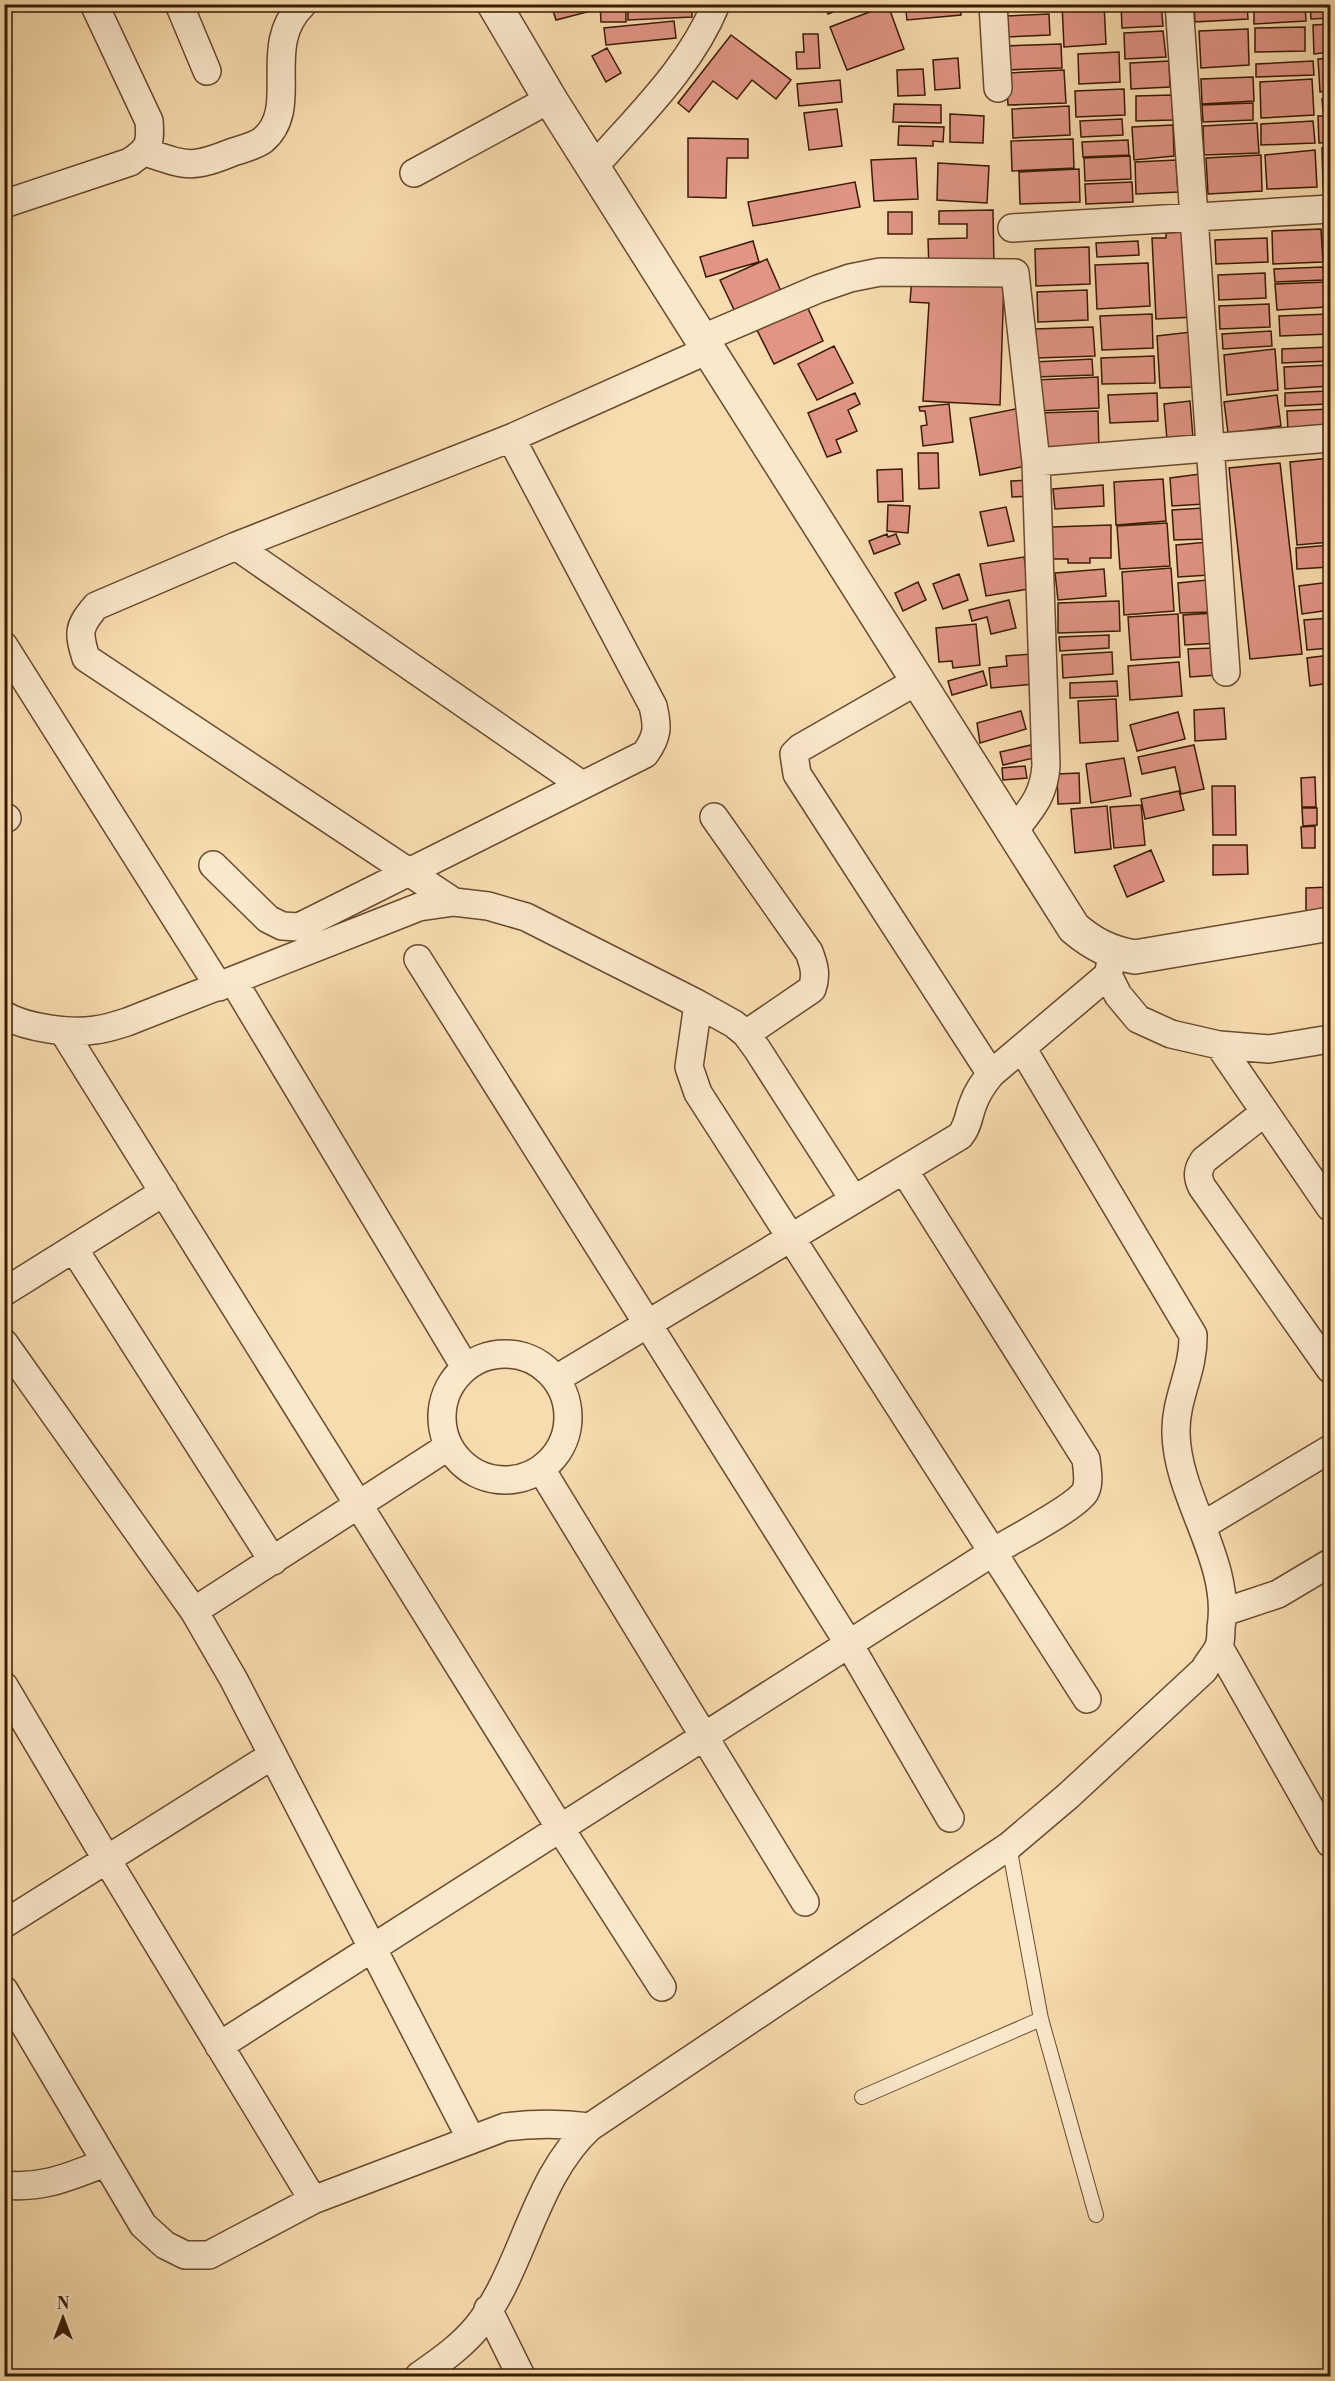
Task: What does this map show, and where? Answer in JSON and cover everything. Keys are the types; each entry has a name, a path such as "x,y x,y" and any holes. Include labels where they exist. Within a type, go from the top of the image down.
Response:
{"street":[{"path":"4,204 130,162 144,152 150,140 149,121 94,4"},
{"path":"179,4 207,72"},
{"path":"144,152 181,164 197,165 261,141 273,128 280,115 281,47 285,30 293,15 303,4"},
{"path":"494,4 593,168 1074,928 1092,943 1111,964 1118,994 1138,1019 1171,1034 1220,1045 1269,1048 1330,1039"},
{"path":"593,168 686,60 700,40 716,4"},
{"path":"993,4 998,88"},
{"path":"1179,4 1226,672"},
{"path":"414,173 550,99"},
{"path":"1012,228 1330,209"},
{"path":"454,902 86,658 79,637 82,622 96,606 236,546 511,438 818,288 880,272 1015,273 1036,462 1046,766 1045,783 1038,800 1013,832"},
{"path":"213,865 268,919 282,926 299,927 645,754 653,743 658,725 653,706 511,438"},
{"path":"1036,462 1330,438"},
{"path":"236,546 582,785"},
{"path":"4,646 227,984 465,1367"},
{"path":"917,681 801,748 794,754 794,763 797,774 991,1074"},
{"path":"714,817 809,952 815,967 812,989 746,1034"},
{"path":"12,1024 63,1031 94,1031 127,1023 419,907 454,902 488,906 526,917 734,1024 746,1034 855,1200"},
{"path":"556,1379 960,1136 968,1126 972,1106 979,1090 991,1074 1111,964 1135,957 1330,924"},
{"path":"418,959 849,1644 950,1818"},
{"path":"698,1004 689,1067 698,1093 1087,1699"},
{"path":"63,1031 560,1828 662,1986"},
{"path":"1220,1045 1330,1207"},
{"path":"419,2376 456,2350 478,2325 561,2160 577,2139 590,2127 1009,1846 1068,1796 1204,1670 1219,1647 1224,1612 1220,1580 1179,1458 1176,1433 1178,1408 1194,1354 1193,1335 1022,1048"},
{"path":"1265,1112 1204,1160 1198,1168 1198,1179 1330,1369"},
{"path":"219,2046 1075,1502 1086,1490 1088,1475 1086,1459 904,1170"},
{"path":"4,1292 164,1192"},
{"path":"74,1249 273,1561"},
{"path":"8,1354 195,1611 234,1680 471,2139"},
{"path":"502,1354 522,1356 541,1365 556,1379 565,1397 569,1417 565,1437 555,1455 541,1469 522,1478 501,1480 480,1474 462,1463 449,1446 443,1426 444,1405 451,1386 465,1367 482,1358 502,1354"},
{"path":"195,1611 449,1446"},
{"path":"1202,1526 1330,1449"},
{"path":"541,1469 805,1902"},
{"path":"1224,1612 1278,1594 1330,1563"},
{"path":"1219,1647 1330,1843"},
{"path":"4,1686 313,2200"},
{"path":"4,1924 273,1755"},
{"path":"4,1990 143,2225 165,2245 185,2255 209,2255 313,2200 505,2127 538,2122 560,2122 590,2127"},
{"path":"4,2186 26,2187 54,2183 105,2163"},
{"path":"488,2309 521,2376"}],"lane":[{"path":"1009,1846 1041,2019 1096,2215"},
{"path":"862,2097 1041,2019"}],"building":[{"path":"551,4 589,4 591,11 556,20"},
{"path":"600,4 626,4 626,22 601,22"},
{"path":"628,4 692,4 692,17 628,20"},
{"path":"825,4 854,4 828,14"},
{"path":"905,4 960,4 961,15 907,20"},
{"path":"1062,4 1104,4 1106,44 1064,47"},
{"path":"1121,4 1161,4 1163,26 1122,28"},
{"path":"1194,4 1247,4 1248,19 1195,22"},
{"path":"1254,4 1305,4 1306,21 1254,24"},
{"path":"1310,4 1330,4 1330,18 1311,19"},
{"path":"888,5 904,49 847,70 830,27"},
{"path":"1049,14 1050,35 1007,37 1006,16"},
{"path":"674,21 676,38 606,45 604,28"},
{"path":"1330,24 1330,52 1314,54 1313,25"},
{"path":"1305,27 1305,51 1255,52 1255,28"},
{"path":"1248,29 1249,65 1201,68 1199,31"},
{"path":"1163,31 1166,57 1125,59 1124,33"},
{"path":"803,34 818,34 820,68 797,69 796,52 804,52"},
{"path":"731,35 791,80 776,99 752,80 737,99 713,81 689,112 678,103"},
{"path":"1061,44 1062,68 1005,70 1004,46"},
{"path":"607,48 621,73 606,82 592,56"},
{"path":"1119,52 1120,82 1079,84 1078,54"},
{"path":"958,58 960,88 935,90 933,60"},
{"path":"1330,58 1330,91 1320,92 1318,59"},
{"path":"1169,61 1170,87 1131,89 1130,63"},
{"path":"1313,61 1314,75 1256,77 1256,64"},
{"path":"923,69 925,95 898,96 897,70"},
{"path":"1064,70 1066,103 1008,105 1006,73"},
{"path":"1253,77 1254,101 1202,104 1201,79"},
{"path":"1312,79 1314,115 1261,118 1260,82"},
{"path":"840,80 842,102 799,106 797,84"},
{"path":"1124,89 1125,115 1076,117 1075,91"},
{"path":"1172,95 1173,120 1136,121 1136,96"},
{"path":"1330,98 1330,112 1323,112 1322,99"},
{"path":"1253,103 1253,120 1203,122 1202,105"},
{"path":"894,104 941,105 941,123 893,122"},
{"path":"1069,106 1070,135 1013,138 1012,109"},
{"path":"837,109 842,146 809,150 804,113"},
{"path":"950,114 984,116 983,143 950,142"},
{"path":"1318,116 1330,116 1330,142 1319,143"},
{"path":"1122,119 1123,135 1081,137 1080,121"},
{"path":"1313,121 1315,143 1261,145 1261,124"},
{"path":"1257,123 1259,153 1204,155 1203,126"},
{"path":"1173,125 1174,156 1134,160 1132,127"},
{"path":"899,126 944,127 943,142 933,141 933,146 898,145"},
{"path":"688,138 748,139 748,158 727,158 726,198 688,197"},
{"path":"1073,139 1074,168 1012,171 1011,141"},
{"path":"1128,140 1129,155 1083,157 1082,142"},
{"path":"1330,147 1330,186 1323,187 1322,148"},
{"path":"1315,150 1317,187 1267,189 1265,155"},
{"path":"1261,155 1262,191 1208,194 1206,158"},
{"path":"1130,156 1131,179 1085,181 1084,158"},
{"path":"916,158 918,199 874,201 871,160"},
{"path":"1176,160 1178,192 1136,194 1135,162"},
{"path":"938,163 989,166 987,203 937,200"},
{"path":"1079,169 1080,202 1020,204 1019,172"},
{"path":"855,182 860,207 753,226 748,202"},
{"path":"1132,182 1133,202 1086,204 1085,184"},
{"path":"993,210 994,268 929,269 928,239 967,238 967,224 939,224 939,211"},
{"path":"888,212 912,212 912,234 888,234"},
{"path":"1321,229 1323,262 1273,264 1272,231"},
{"path":"1185,232 1195,317 1156,319 1152,238 1166,238 1166,233"},
{"path":"1267,238 1268,262 1216,264 1215,240"},
{"path":"753,241 759,262 706,277 700,257"},
{"path":"1138,241 1139,255 1097,257 1096,243"},
{"path":"1089,247 1090,284 1036,286 1035,249"},
{"path":"767,259 784,298 738,318 720,280"},
{"path":"1148,263 1150,306 1097,309 1095,265"},
{"path":"1323,267 1324,280 1275,282 1274,269"},
{"path":"1265,273 1266,298 1219,300 1218,275"},
{"path":"912,277 1004,280 1000,405 923,401 929,303 910,302"},
{"path":"1327,282 1327,307 1277,310 1275,284"},
{"path":"1087,290 1088,320 1038,322 1037,292"},
{"path":"805,302 823,341 774,364 755,326"},
{"path":"1269,304 1270,327 1220,329 1219,306"},
{"path":"1152,314 1153,348 1102,350 1100,316"},
{"path":"1329,314 1330,334 1280,336 1279,316"},
{"path":"1093,327 1095,356 1037,358 1035,329"},
{"path":"1271,331 1272,346 1223,349 1222,334"},
{"path":"1191,332 1194,387 1160,388 1157,336"},
{"path":"834,346 853,383 817,400 798,364"},
{"path":"1329,347 1330,361 1282,363 1282,349"},
{"path":"1275,349 1278,390 1227,395 1224,355"},
{"path":"1154,356 1155,383 1102,384 1101,358"},
{"path":"1092,359 1093,375 1035,377 1034,362"},
{"path":"1329,365 1330,386 1285,389 1284,367"},
{"path":"1098,377 1099,408 1037,411 1036,380"},
{"path":"1327,391 1328,404 1285,406 1285,393"},
{"path":"855,393 860,404 848,410 857,431 836,440 841,452 827,457 808,413"},
{"path":"1157,393 1158,421 1110,423 1108,395"},
{"path":"1277,395 1281,426 1228,433 1224,402"},
{"path":"1190,401 1193,438 1167,440 1164,404"},
{"path":"949,404 953,442 923,446 921,426 927,425 925,411 920,411 919,407"},
{"path":"1021,408 1032,465 980,475 970,418"},
{"path":"1330,409 1330,429 1288,431 1287,411"},
{"path":"1098,411 1099,452 1041,454 1039,413"},
{"path":"918,453 938,453 939,488 919,489"},
{"path":"1330,458 1330,542 1297,545 1290,462"},
{"path":"1280,463 1302,654 1250,659 1229,468"},
{"path":"902,469 903,501 878,502 877,470"},
{"path":"1200,474 1204,504 1172,506 1170,478"},
{"path":"1163,479 1166,521 1116,525 1114,482"},
{"path":"1031,480 1032,496 1012,497 1011,481"},
{"path":"1103,485 1104,506 1055,509 1053,489"},
{"path":"888,505 910,506 908,533 887,531"},
{"path":"1006,507 1014,541 988,546 980,512"},
{"path":"1203,508 1207,539 1174,540 1172,510"},
{"path":"1167,523 1170,566 1120,569 1117,526"},
{"path":"1111,525 1111,558 1090,558 1090,563 1068,563 1068,559 1053,559 1052,527"},
{"path":"887,534 888,537 896,534 900,544 874,554 869,541"},
{"path":"1208,542 1209,575 1178,577 1176,545"},
{"path":"1330,545 1330,567 1297,569 1296,548"},
{"path":"1024,557 1029,589 986,596 980,564"},
{"path":"1171,568 1174,611 1124,615 1122,572"},
{"path":"1104,569 1106,596 1058,600 1055,573"},
{"path":"959,574 968,600 943,609 933,584"},
{"path":"1207,580 1210,612 1180,613 1178,583"},
{"path":"918,582 926,600 903,611 895,593"},
{"path":"1330,582 1330,610 1302,614 1299,586"},
{"path":"1009,600 1016,628 991,634 987,617 972,621 969,610"},
{"path":"1119,601 1120,631 1058,633 1058,603"},
{"path":"1215,613 1218,643 1185,645 1183,615"},
{"path":"1178,614 1180,657 1131,660 1128,617"},
{"path":"1330,618 1330,648 1307,650 1304,620"},
{"path":"976,624 980,665 953,668 952,661 939,662 936,628"},
{"path":"1109,635 1109,648 1060,651 1059,637"},
{"path":"1215,648 1217,675 1190,677 1188,649"},
{"path":"1112,652 1113,674 1063,678 1062,655"},
{"path":"1032,654 1035,684 991,688 989,668 1007,666 1006,656"},
{"path":"1330,655 1330,683 1310,686 1307,658"},
{"path":"1179,662 1182,696 1130,700 1128,666"},
{"path":"983,671 987,685 952,695 948,681"},
{"path":"1117,681 1118,696 1070,698 1070,683"},
{"path":"1116,699 1118,741 1080,743 1078,701"},
{"path":"1224,708 1226,739 1195,741 1194,710"},
{"path":"1021,711 1026,729 980,743 977,723"},
{"path":"1178,712 1185,739 1137,751 1130,725"},
{"path":"1031,745 1034,758 1003,765 1000,752"},
{"path":"1194,745 1204,789 1181,794 1175,767 1142,774 1138,757"},
{"path":"1124,758 1131,796 1091,803 1086,764"},
{"path":"1025,766 1027,778 1003,780 1002,768"},
{"path":"1079,773 1080,803 1058,804 1057,774"},
{"path":"1315,777 1316,807 1302,807 1301,778"},
{"path":"1212,786 1235,786 1236,835 1213,835"},
{"path":"1179,791 1184,810 1145,819 1141,799"},
{"path":"1141,805 1145,845 1114,848 1110,807"},
{"path":"1107,806 1111,849 1075,853 1071,809"},
{"path":"1302,808 1317,808 1317,825 1303,826"},
{"path":"1315,826 1315,848 1302,848 1301,827"},
{"path":"1213,845 1247,845 1248,874 1213,875"},
{"path":"1151,850 1164,881 1127,897 1114,866"},
{"path":"1330,887 1330,910 1306,911 1306,888"}]}
